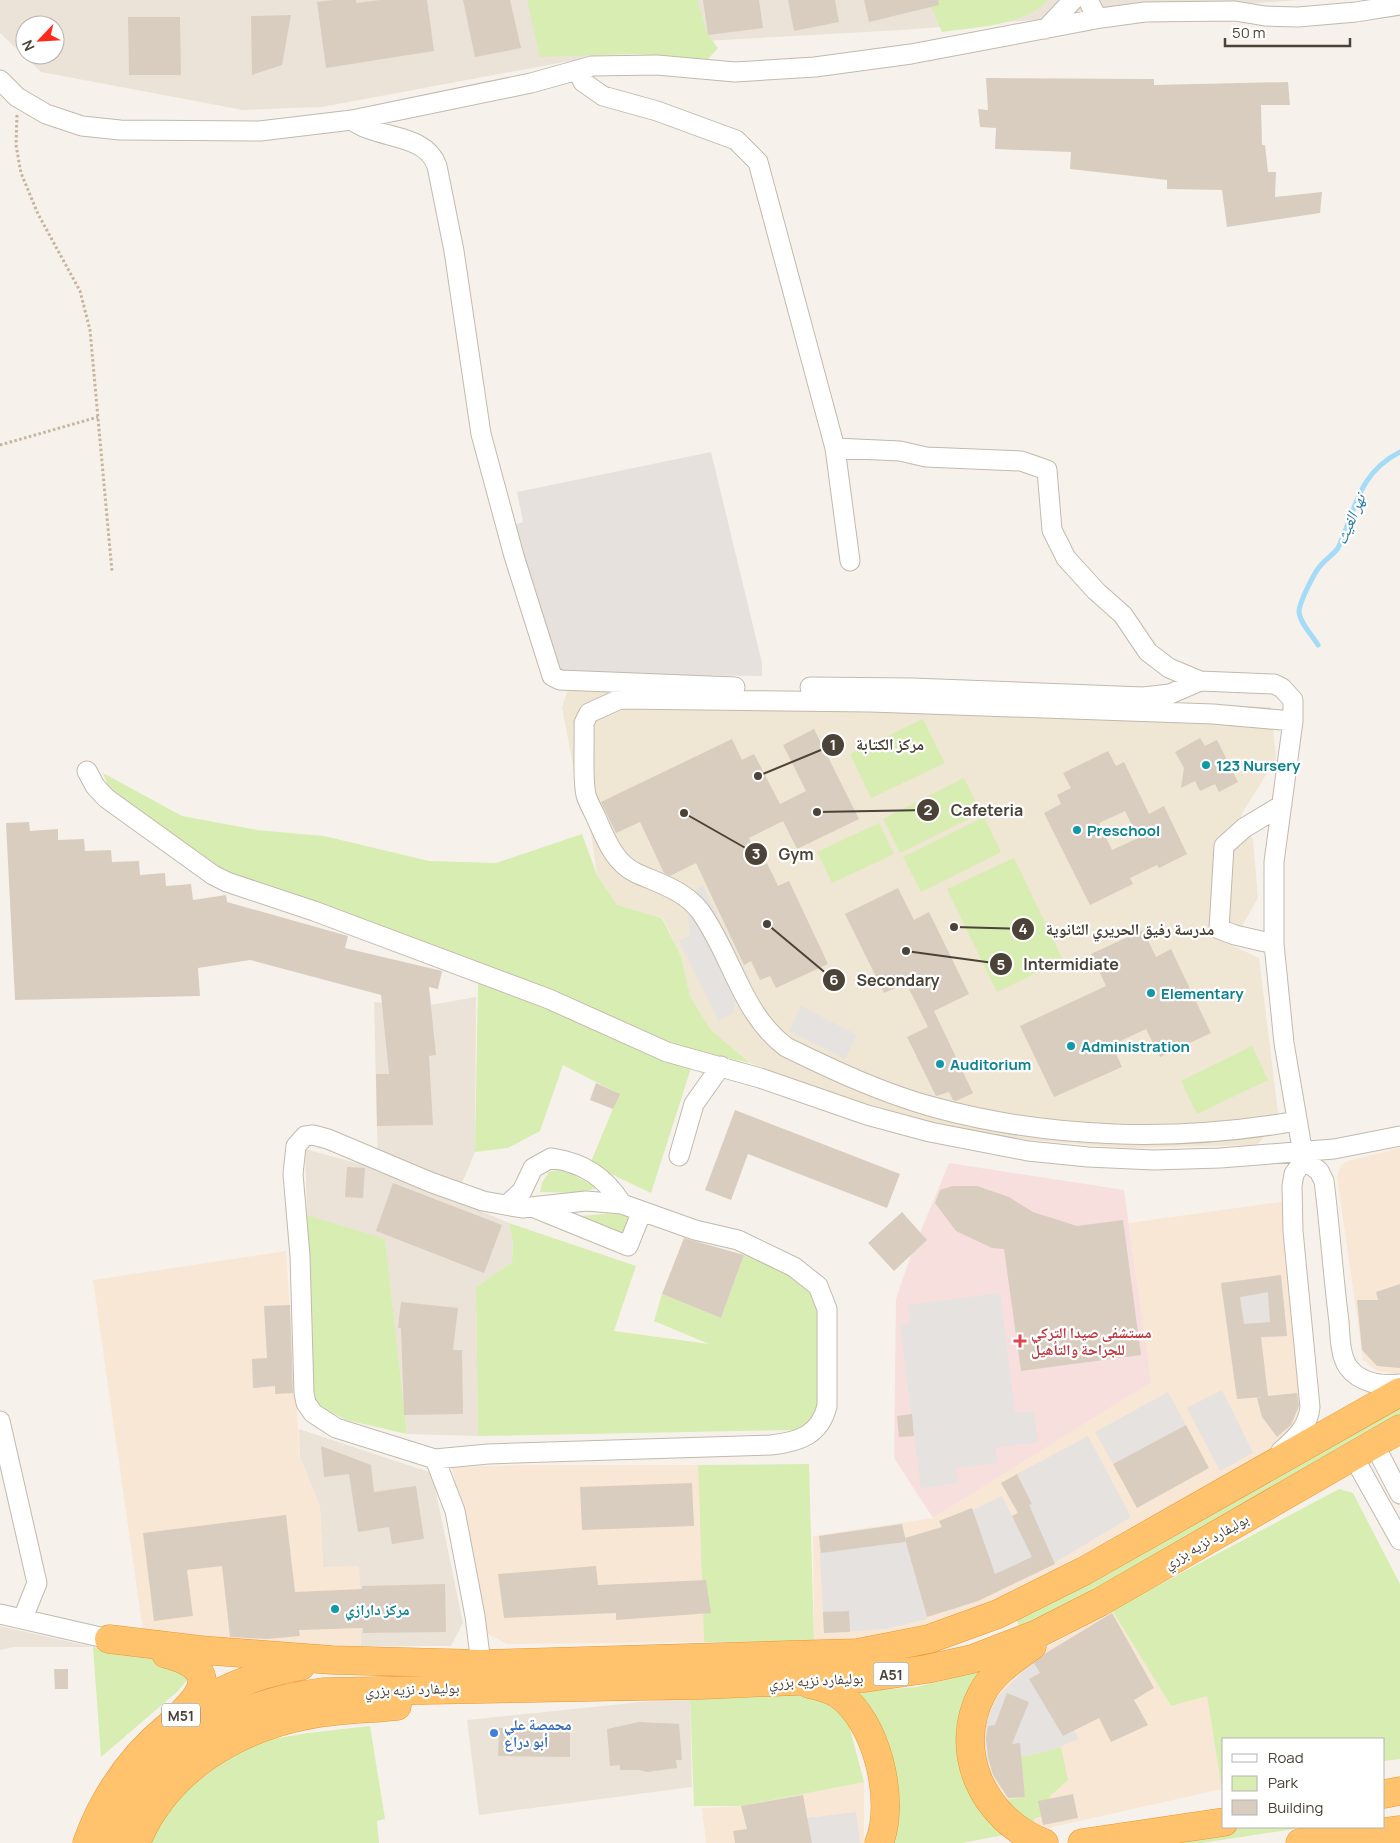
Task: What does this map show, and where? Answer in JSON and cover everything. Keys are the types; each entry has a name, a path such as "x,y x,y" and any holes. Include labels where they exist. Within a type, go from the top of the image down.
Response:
{"highway":[{"name":"بوليفارد نزيه بزري","path":"332,1660 481,1664 858,1653 929,1639 998,1614 1084,1570 1400,1392"},
{"name":"بوليفارد نزيه بزري","path":"323,1692 865,1678 927,1669 972,1659 1037,1634 1100,1602 1400,1429"},
{"path":"1044,1843 1033,1839 1007,1822 987,1798 974,1771 970,1754 972,1721 982,1691 1000,1670 1100,1602"},
{"path":"109,1639 200,1650 332,1660"},
{"path":"109,1639 178,1657 199,1669 203,1680 201,1690 193,1703 178,1717"},
{"name":"M51","path":"87,1843 102,1806 122,1774 154,1737 178,1717 204,1701 253,1679 280,1670 332,1660"},
{"path":"795,1681 820,1686 839,1694 866,1729 878,1756 886,1802 884,1826 879,1843"},
{"path":"136,1843 148,1820 174,1784 212,1752 253,1731 314,1714 418,1703 495,1687"},
{"name":"M51","path":"113,1843 131,1806 148,1783 184,1745 208,1729 247,1709 278,1699 323,1692"},
{"path":"1385,1794 1400,1791"},
{"path":"1082,1843 1222,1822"},
{"path":"1300,1843 1350,1839 1400,1830"}],"street":[{"path":"1046,29 1073,0"},
{"path":"1088,0 1095,14 1101,18"},
{"path":"0,80 17,97 46,114 73,123 120,130 260,131 352,120 531,83 592,66 657,65 735,72 816,67 911,54 1046,29 1174,0"},
{"path":"1230,0 1264,11 1320,4 1394,3"},
{"path":"1152,6 1236,12 1264,11 1327,15 1394,3"},
{"path":"577,70 583,82 603,96 657,111 736,140 758,162 814,361 835,448 850,561"},
{"path":"352,120 368,131 424,148 434,157 454,251 481,434 549,671 555,679 736,687 912,688 1123,697 1170,694 1200,681"},
{"path":"835,448 900,452 926,457 1021,461 1047,470 1052,530 1066,558 1096,591 1123,614 1148,652 1169,668 1200,681 1274,684 1282,688 1293,700 1293,721 1274,862 1274,944 1284,1043 1304,1156 1320,1171 1324,1181 1336,1298 1343,1350 1347,1365 1357,1376 1367,1381 1386,1385 1400,1384"},
{"path":"1293,721 1213,714 871,702 620,699 589,713 584,723 586,795 611,851 632,872 677,891 699,910 761,1024 770,1036 786,1048 898,1096 933,1107 1014,1123 1056,1129 1142,1134 1218,1132 1297,1121"},
{"path":"87,771 95,786 106,798 220,880 314,911 435,959 548,999 668,1052 721,1066 876,1118 939,1134 1028,1150 1088,1157 1154,1160 1304,1156 1400,1136"},
{"path":"1274,944 1235,936 1219,928 1224,846 1244,828 1282,805"},
{"path":"679,1156 694,1104 721,1066"},
{"path":"305,1136 321,1136 438,1185 483,1200 507,1205 533,1207 586,1202 622,1204 695,1230 738,1240 794,1267 818,1286 826,1308 827,1406 824,1418 817,1428 808,1436 797,1441 771,1445 497,1453 435,1459 336,1428 321,1420 306,1403 303,1373 300,1256 294,1201 295,1150 299,1140 305,1136"},
{"path":"1247,1478 1289,1444 1304,1428 1308,1418 1308,1384 1293,1232 1292,1186 1294,1174 1304,1156"},
{"path":"507,1205 522,1191 533,1168 551,1158 584,1168 605,1180 622,1204"},
{"path":"533,1207 628,1246 642,1211"},
{"path":"0,1421 37,1583 23,1618"},
{"path":"1363,1450 1400,1494"},
{"path":"1363,1450 1400,1540"},
{"path":"435,1459 455,1511 475,1616 481,1664"},
{"path":"0,1614 109,1639"}],"path":[{"path":"17,97 16,145 21,173 38,214 80,291 90,330 112,572"},
{"path":"0,445 98,417"}],"shaded area":[{"path":"0,0 1299,0 902,30 667,43 322,107 243,110 41,72 34,65 65,65 65,15 15,15 15,47 0,33"},
{"path":"711,452 762,663 762,676 562,674 514,525 523,522 517,492"},
{"path":"568,688 1271,707 1276,759 1241,815 1244,828 1253,839 1258,898 1231,945 1259,958 1279,1120 1257,1145 1126,1148 1006,1138 916,1122 882,1108 816,1088 750,1063 710,1029 690,996 681,956 663,918 617,905 597,875 589,819 581,806 562,708"},
{"path":"703,886 752,984 737,992 733,1013 719,1021 679,941 690,935 686,894"},
{"path":"476,997 475,1152 455,1200 509,1223 513,1243 512,1262 476,1287 478,1436 407,1434 385,1240 307,1215 305,1149 378,1169 374,1002 419,1007"},
{"path":"801,1006 857,1035 845,1059 789,1031"},
{"path":"1400,1148 1400,1372 1397,1374 1377,1371 1363,1360 1337,1176 1341,1165 1348,1161"},
{"name":"مستشفى صيدا التركي للجراحة والتأهيل","path":"949,1163 1124,1190 1151,1382 933,1518 894,1458 896,1299 912,1252"},
{"path":"1287,1201 1302,1389 1299,1415 1288,1435 1271,1449 997,1602 935,1624 851,1640 814,1641 813,1536 933,1518 1150,1382 1129,1223"},
{"path":"286,1251 300,1457 320,1507 323,1567 359,1566 361,1646 216,1644 143,1631 93,1280"},
{"path":"1281,1275 1287,1336 1246,1339 1240,1297 1223,1298 1221,1283"},
{"path":"1000,1293 1015,1413 1034,1411 1038,1442 995,1448 997,1463 956,1468 958,1483 921,1488 900,1325 910,1323 908,1305"},
{"path":"1222,1390 1253,1453 1220,1471 1187,1408"},
{"path":"1168,1392 1186,1425 1113,1464 1095,1432"},
{"path":"299,1429 432,1473 463,1623 451,1646 361,1646 359,1567 323,1567 320,1507 300,1457"},
{"path":"1088,1436 1131,1517 1039,1572 953,1610 939,1562 979,1529 973,1510 1002,1496 1012,1516 1017,1514 1016,1511 1032,1504 1017,1474"},
{"path":"698,1465 704,1642 507,1644 488,1634 481,1615 452,1467"},
{"path":"902,1524 927,1619 886,1629 824,1633 819,1536 848,1532 851,1549 884,1545 882,1527"},
{"path":"1112,1610 1171,1706 1207,1695 1222,1789 1044,1829 991,1802 972,1748 998,1676"},
{"path":"1112,1613 1147,1675 1112,1712 1074,1730 1079,1739 1051,1750 1021,1757 987,1761 985,1726 996,1699 1033,1661"},
{"path":"0,1626 93,1647 14,1647 0,1650"},
{"path":"690,1697 692,1787 479,1815 467,1720"},
{"path":"864,1782 864,1843 706,1843 702,1808 741,1806"},
{"path":"856,1812 860,1843 812,1843 807,1818"}],"green space":[{"path":"527,0 697,0 708,35 718,48 708,59 636,54 540,57"},
{"path":"928,0 1048,0 1038,9 1013,20 984,27 942,32"},
{"path":"923,719 945,763 871,798 850,754"},
{"path":"103,773 182,816 257,830 324,836 429,861 496,863 582,834 597,875 617,905 662,918 681,956 690,996 710,1029 750,1063 672,1046 221,873 110,791"},
{"path":"964,778 981,813 900,853 883,819"},
{"path":"984,817 1001,852 921,892 903,857"},
{"path":"879,823 894,854 832,883 817,852"},
{"path":"1014,858 1063,960 997,992 947,889"},
{"path":"478,983 558,1007 692,1065 651,1193 590,1164 619,1094 563,1065 540,1131 508,1148 475,1152"},
{"path":"1252,1046 1268,1080 1197,1114 1181,1081"},
{"path":"562,1169 598,1188 578,1193 540,1192 542,1183 549,1172"},
{"path":"628,1212 633,1217 625,1235 568,1217"},
{"path":"307,1215 385,1239 407,1434 346,1420 317,1405 312,1394"},
{"path":"509,1223 636,1266 614,1331 709,1344 654,1321 662,1294 721,1318 744,1255 801,1279 821,1307 822,1406 809,1427 793,1430 478,1436 476,1287 512,1262 513,1243"},
{"path":"1400,1406 1400,1419 1289,1483 1021,1630 1016,1619"},
{"path":"809,1464 814,1641 704,1642 698,1465"},
{"path":"1339,1489 1353,1493 1400,1584 1400,1759 1385,1761 1385,1738 1222,1738 1222,1789 1207,1696 1171,1706 1112,1610"},
{"path":"93,1647 158,1657 178,1664 188,1679 178,1691 101,1757"},
{"path":"984,1670 966,1699 1009,1834 962,1843 888,1843 851,1692 917,1687"},
{"path":"802,1694 833,1702 849,1725 864,1782 741,1806 694,1806 690,1697"},
{"path":"370,1726 385,1819 377,1821 379,1843 149,1843 182,1790 217,1761 261,1741 308,1733"},
{"path":"1061,1747 1068,1780 1050,1796 1052,1814 1035,1818 1033,1825 991,1802 1025,1797 1021,1757"},
{"path":"1222,1828 1300,1828 1202,1843 1134,1843"}],"building":[{"path":"356,0 356,3 380,0 427,0 434,51 326,68 317,2"},
{"path":"463,0 510,0 521,48 475,57"},
{"path":"703,0 759,0 763,28 708,35"},
{"path":"788,0 835,0 839,22 794,31"},
{"path":"864,0 938,0 939,5 869,22"},
{"path":"291,15 282,65 252,75 251,16"},
{"path":"128,17 180,17 181,75 129,75"},
{"path":"986,78 1154,79 1154,85 1288,82 1290,105 1261,105 1262,145 1265,145 1268,172 1276,172 1275,197 1322,192 1320,213 1227,227 1222,190 1167,189 1167,180 1070,169 1071,152 995,149 996,128 980,127 978,109 988,110"},
{"path":"814,729 859,819 797,849 783,821 749,838 762,866 767,863 778,886 789,881 828,964 776,988 770,976 760,980 751,961 744,965 696,863 670,876 664,873 640,822 616,833 601,802 732,739 742,760 754,754 780,804 806,791 783,745"},
{"name":"123 Nursery","path":"1200,738 1205,746 1217,740 1238,782 1219,792 1215,784 1200,791 1195,781 1181,788 1184,768 1175,752"},
{"name":"Preschool","path":"1108,751 1116,766 1124,762 1149,814 1164,806 1187,854 1159,868 1157,865 1130,878 1133,884 1090,905 1044,813 1061,804 1057,795 1071,788 1063,773","holes":["1125,811 1138,838 1112,850 1099,823"]},
{"path":"29,822 30,831 58,829 58,840 84,839 85,851 111,850 112,862 139,861 140,875 165,873 166,886 191,884 193,900 226,895 227,902 348,936 345,948 442,971 438,989 429,987 436,1055 429,1056 433,1125 377,1126 376,1074 389,1074 381,995 250,960 198,968 200,996 15,1000 6,823"},
{"path":"898,888 914,920 929,912 969,994 934,1011 973,1093 956,1101 953,1100 949,1092 936,1096 907,1037 928,1027 906,983 884,993 845,914"},
{"path":"1143,930 1156,957 1171,949 1211,1033 1160,1057 1146,1029 1112,1045 1122,1067 1054,1097 1020,1026 1106,986 1091,954"},
{"path":"596,1083 620,1094 613,1109 590,1100"},
{"path":"735,1110 900,1174 887,1208 748,1154 731,1200 705,1190"},
{"path":"347,1167 365,1168 363,1198 345,1197"},
{"path":"393,1183 502,1225 484,1273 376,1231"},
{"path":"953,1186 977,1186 1009,1197 1033,1212 1077,1226 1123,1220 1141,1355 1021,1371 1004,1249 992,1248 956,1231 935,1203 940,1190"},
{"path":"902,1212 927,1240 894,1271 868,1243"},
{"path":"684,1238 744,1255 721,1318 662,1294"},
{"path":"1281,1275 1287,1336 1261,1337 1268,1396 1297,1393 1299,1406 1291,1425 1277,1437 1262,1417 1257,1398 1262,1397 1237,1399 1221,1283","holes":["1268,1292 1270,1322 1244,1324 1240,1297"]},
{"path":"1400,1284 1400,1368 1377,1366 1362,1350 1357,1300 1378,1300 1376,1292"},
{"path":"401,1302 458,1308 453,1350 462,1350 463,1414 404,1415 401,1328 398,1328"},
{"path":"290,1305 293,1393 275,1394 275,1386 253,1388 252,1359 267,1358 264,1306"},
{"path":"912,1414 914,1436 899,1437 897,1416"},
{"path":"1186,1425 1209,1468 1137,1508 1113,1464"},
{"path":"321,1446 371,1465 374,1492 416,1486 424,1539 392,1544 389,1527 358,1532 349,1474 324,1477"},
{"path":"1017,1474 1032,1504 1029,1505 1055,1564 978,1601 927,1617 905,1539 905,1542 821,1553 819,1536 902,1524 905,1538 942,1527 939,1521 972,1508 995,1574 1032,1557 1012,1516 1018,1513 1001,1483"},
{"path":"692,1483 694,1526 582,1530 580,1487"},
{"path":"286,1515 295,1592 362,1589 362,1586 445,1584 446,1632 363,1633 363,1628 299,1630 300,1636 267,1639 230,1637 222,1566 187,1570 193,1616 154,1621 143,1533"},
{"path":"596,1566 598,1585 706,1580 711,1613 616,1620 616,1613 504,1618 498,1574"},
{"path":"849,1611 850,1632 824,1633 823,1612"},
{"path":"1112,1613 1154,1688 1134,1700 1148,1725 1111,1742 1099,1718 1063,1736 1029,1679 1040,1673 1034,1663 1046,1653"},
{"path":"54,1669 68,1669 68,1689 55,1689"},
{"path":"1007,1693 1029,1702 1012,1744 1020,1743 1025,1797 1008,1798 993,1775 988,1757 986,1738 988,1726 995,1725"},
{"path":"639,1722 679,1724 682,1760 676,1760 677,1768 647,1772 620,1770 620,1765 610,1766 607,1729"},
{"path":"499,1728 570,1729 570,1757 498,1756"},
{"path":"1073,1794 1078,1818 1043,1825 1038,1801"},
{"path":"803,1795 812,1843 735,1843 733,1831 747,1829 741,1806"}],"waterway":[{"name":"نهر الغيث","path":"1318,645 1300,616 1299,612 1304,594 1319,567 1338,548 1366,482 1386,461 1400,452"}],"place":[{"name":"123 Nursery","path":"1206,765"},
{"name":"مركز الكتابة","path":"758,776"},
{"name":"Cafeteria","path":"817,812"},
{"name":"Gym","path":"684,813"},
{"name":"Preschool","path":"1077,830"},
{"name":"Secondary","path":"767,924"},
{"name":"مدرسة رفيق الحريري الثانوية","path":"954,927"},
{"name":"Intermidiate","path":"906,951"},
{"name":"Elementary","path":"1151,993"},
{"name":"Administration","path":"1071,1046"},
{"name":"Auditorium","path":"940,1064"},
{"name":"مستشفى صيدا التركي للجراحة والتأهيل","path":"1020,1341"},
{"name":"مركز دارازي","path":"335,1609"},
{"name":"محمصة علي أبو دراع","path":"494,1733"}]}
